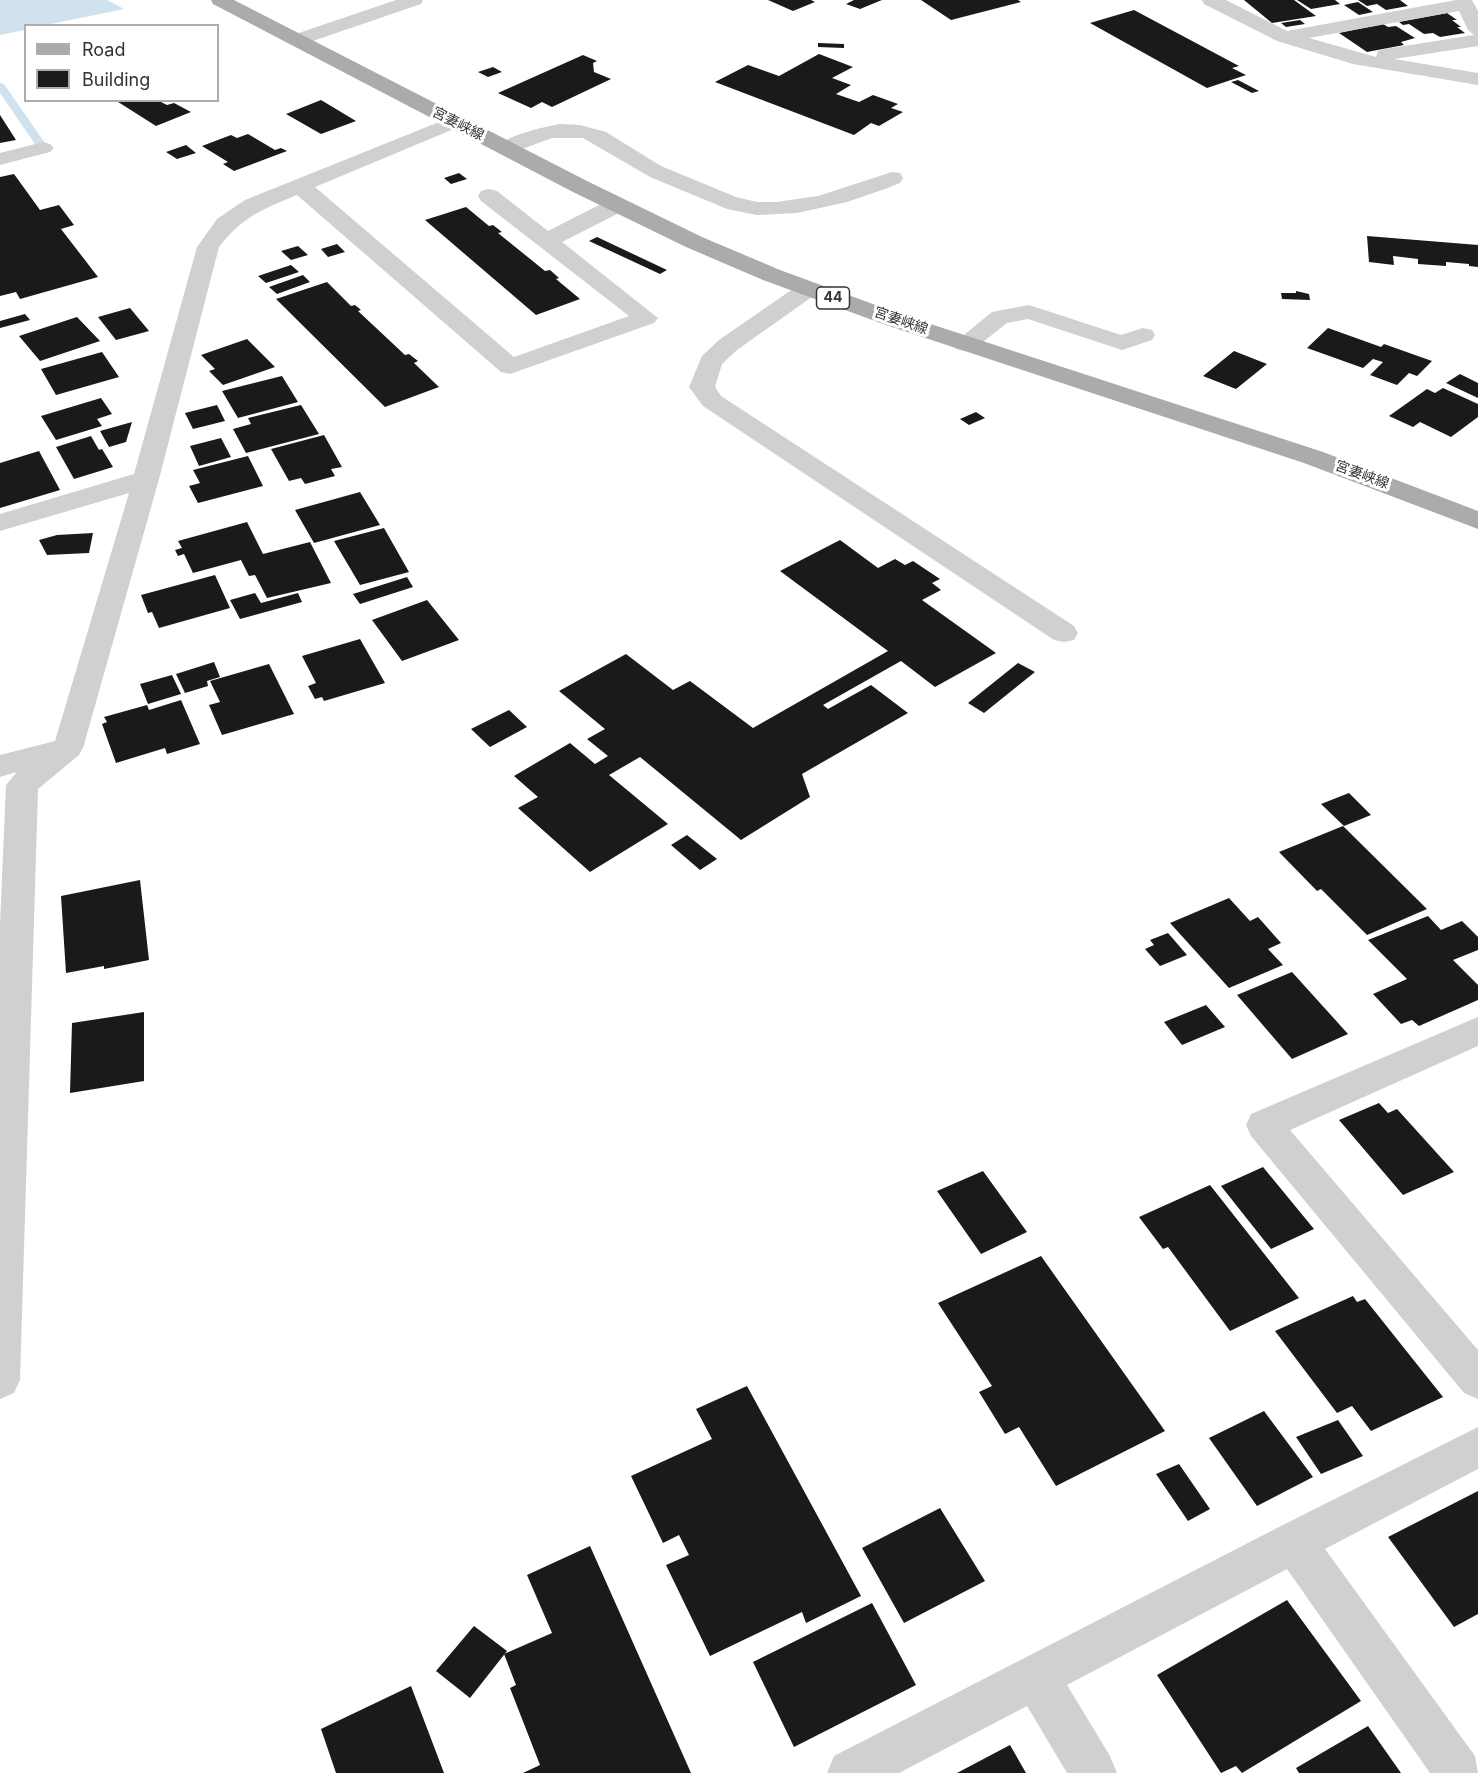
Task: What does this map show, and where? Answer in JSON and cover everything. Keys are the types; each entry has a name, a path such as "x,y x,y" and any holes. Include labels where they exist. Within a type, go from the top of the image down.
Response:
{"main road":[{"name":"宮妻峡線","path":"220,0 615,206 808,289 965,344 1282,445 1415,494 1478,521"}],"street":[{"path":"297,40 414,0"},
{"path":"1211,0 1284,37 1360,60 1478,79"},
{"path":"1284,37 1465,4 1478,30"},
{"path":"1360,60 1478,40"},
{"path":"0,1380 22,785 68,748 146,479 208,247 225,224 253,205 453,122"},
{"path":"506,149 540,133 561,130 588,132 595,134 649,169 742,206 783,208 816,203 871,188 892,178"},
{"path":"0,159 43,148"},
{"path":"299,185 510,367 646,318 489,196"},
{"path":"546,240 575,228 615,206"},
{"path":"808,289 728,345 711,361 702,387 712,401 1064,633"},
{"path":"965,344 1000,317 1029,312 1122,343 1143,335"},
{"path":"0,523 146,479"},
{"path":"0,766 68,748"},
{"path":"1478,1031 1264,1125 1478,1380"},
{"path":"851,1773 1478,1447"},
{"path":"1294,1542 1458,1773"},
{"path":"1036,1677 1094,1773"}],"water":[{"path":"0,0 107,0 124,9 51,24 24,24 24,30 0,35"}],"building":[{"path":"768,0 811,0 815,2 793,11"},
{"path":"854,0 882,0 860,9 846,4"},
{"path":"921,0 1018,0 1021,2 951,20"},
{"path":"1244,0 1294,0 1316,16 1272,23"},
{"path":"1297,0 1335,0 1340,4 1311,9"},
{"path":"1358,0 1400,0 1408,6 1386,10 1377,4 1367,6"},
{"path":"1358,2 1373,12 1359,15 1344,5"},
{"path":"1134,10 1239,66 1232,68 1246,75 1207,88 1090,23"},
{"path":"1447,13 1457,20 1452,20 1465,33 1440,37 1433,33 1424,34 1409,24 1403,25 1399,22"},
{"path":"1300,20 1305,24 1286,27 1281,23"},
{"path":"1383,24 1388,27 1396,26 1415,38 1401,42 1404,45 1367,52 1339,33"},
{"path":"818,43 844,44 844,48 818,47"},
{"path":"819,54 853,67 832,78 851,85 836,94 859,102 873,95 898,104 891,108 903,112 879,126 871,123 854,135 715,82 748,65 779,76"},
{"path":"583,55 597,61 593,63 594,72 611,79 552,107 542,102 531,108 498,93"},
{"path":"493,67 502,72 488,77 478,72"},
{"path":"1238,80 1259,91 1252,93 1231,82"},
{"path":"321,100 356,121 321,134 286,114"},
{"path":"118,102 161,102 167,105 174,103 191,112 156,126"},
{"path":"0,115 16,140 0,143"},
{"path":"248,134 275,150 281,148 287,151 234,171 223,164 228,162 202,146 231,135 237,138"},
{"path":"186,145 196,153 177,159 166,152"},
{"path":"459,173 467,179 451,184 444,178"},
{"path":"14,174 40,210 59,205 74,225 61,229 98,277 20,299 16,292 0,296 0,177"},
{"path":"466,207 489,226 493,225 502,232 498,233 545,271 550,270 559,278 556,279 580,299 536,315 425,220"},
{"path":"1367,236 1478,245 1478,267 1446,262 1446,266 1418,264 1418,259 1393,256 1394,265 1369,262"},
{"path":"597,237 667,270 660,274 589,241"},
{"path":"337,244 345,252 328,257 321,249"},
{"path":"298,246 308,255 291,260 281,251"},
{"path":"291,265 299,272 266,283 258,276"},
{"path":"303,275 310,282 277,294 269,287"},
{"path":"327,282 351,306 355,305 361,310 358,311 405,355 409,354 418,361 414,363 439,387 385,407 276,299"},
{"path":"1296,291 1309,294 1310,300 1282,299 1281,293 1296,293"},
{"path":"130,308 149,331 116,340 98,317"},
{"path":"25,314 30,320 0,328 0,321"},
{"path":"77,317 100,341 40,361 19,336"},
{"path":"1328,328 1381,347 1384,344 1432,361 1417,376 1409,373 1397,385 1370,375 1383,362 1373,359 1363,368 1307,348"},
{"path":"247,339 275,367 223,385 209,371 215,369 201,355"},
{"path":"1234,351 1267,364 1236,389 1203,376"},
{"path":"102,352 119,377 56,395 41,369"},
{"path":"1460,374 1478,383 1478,398 1446,383"},
{"path":"282,376 298,402 238,418 222,391"},
{"path":"1443,388 1478,404 1478,417 1451,437 1420,422 1413,427 1389,416 1427,389 1435,393"},
{"path":"101,398 112,414 97,419 102,426 56,440 41,416"},
{"path":"217,405 225,421 193,429 185,413"},
{"path":"301,405 319,434 246,453 233,429 251,424 248,418"},
{"path":"976,412 985,418 969,425 960,419"},
{"path":"132,422 126,442 109,447 100,431"},
{"path":"324,435 342,467 331,469 335,476 305,484 301,478 289,481 271,449"},
{"path":"91,436 113,467 74,479 56,447"},
{"path":"221,438 231,457 199,466 190,446"},
{"path":"39,451 60,490 0,508 0,463"},
{"path":"248,456 263,486 198,503 189,486 200,483 193,470"},
{"path":"360,492 380,525 314,543 295,510"},
{"path":"247,522 263,554 310,542 331,583 267,598 255,575 249,576 241,560 193,573 184,554 178,556 175,550 182,548 178,541"},
{"path":"384,528 409,572 360,585 334,541"},
{"path":"93,533 89,553 47,555 39,540 57,535"},
{"path":"840,540 878,568 895,559 905,565 913,561 940,579 932,583 941,590 922,600 996,653 935,687 901,661 823,705 828,709 871,685 908,713 802,774 810,797 741,840 640,757 609,775 668,824 590,872 518,808 538,797 514,776 570,743 595,764 608,756 587,739 605,729 559,691 626,654 673,690 690,681 753,728 888,651 780,571"},
{"path":"215,575 230,608 159,628 152,612 148,613 141,595"},
{"path":"407,577 413,587 360,604 353,594"},
{"path":"255,593 261,603 298,593 302,602 240,619 230,600"},
{"path":"427,600 459,640 402,661 372,620"},
{"path":"360,639 385,683 324,701 322,697 315,699 308,686 316,683 302,656"},
{"path":"214,662 220,677 207,681 208,686 185,693 176,674"},
{"path":"1018,663 1035,672 984,713 968,703"},
{"path":"269,664 294,714 222,735 209,705 220,702 210,681"},
{"path":"172,675 181,694 148,704 140,684"},
{"path":"181,700 200,744 167,754 165,748 116,763 102,724 107,722 104,717 147,705 149,710"},
{"path":"509,710 527,727 490,747 471,729"},
{"path":"1349,793 1371,815 1344,826 1321,804"},
{"path":"1343,826 1427,909 1367,935 1321,889 1317,891 1279,852"},
{"path":"687,835 717,859 700,870 671,845"},
{"path":"140,880 149,960 104,969 104,966 66,973 61,896"},
{"path":"1229,898 1250,921 1258,917 1281,943 1268,949 1283,965 1229,988 1170,923"},
{"path":"1428,916 1441,930 1462,921 1478,937 1478,950 1453,960 1478,985 1478,1000 1419,1026 1412,1020 1401,1024 1373,994 1407,979 1368,940"},
{"path":"1168,933 1187,955 1160,966 1145,949 1154,945 1150,940"},
{"path":"1292,972 1348,1034 1292,1059 1237,995"},
{"path":"1206,1005 1225,1027 1182,1045 1164,1022"},
{"path":"144,1012 144,1081 70,1093 72,1023"},
{"path":"1379,1103 1388,1113 1397,1109 1454,1172 1403,1195 1339,1120"},
{"path":"1263,1167 1314,1229 1271,1249 1221,1186"},
{"path":"983,1171 1027,1232 981,1254 937,1191"},
{"path":"1210,1185 1299,1298 1230,1331 1168,1247 1163,1249 1139,1217"},
{"path":"1041,1256 1165,1431 1056,1486 1019,1427 1005,1434 979,1392 992,1386 938,1303"},
{"path":"1353,1296 1357,1302 1365,1299 1443,1397 1371,1431 1352,1406 1337,1413 1275,1331"},
{"path":"747,1386 861,1596 806,1623 802,1612 710,1656 666,1565 689,1555 679,1535 663,1543 631,1476 712,1439 696,1409"},
{"path":"1264,1411 1313,1477 1257,1506 1209,1438"},
{"path":"1338,1420 1363,1456 1321,1474 1296,1437"},
{"path":"1179,1464 1210,1509 1188,1521 1156,1474"},
{"path":"1478,1491 1478,1614 1454,1627 1388,1537"},
{"path":"940,1508 985,1581 904,1623 862,1548"},
{"path":"590,1546 691,1773 523,1773 540,1765 510,1688 516,1685 504,1654 552,1633 527,1575"},
{"path":"1287,1600 1361,1701 1242,1773 1236,1766 1221,1773 1157,1675"},
{"path":"872,1603 916,1685 794,1747 753,1662"},
{"path":"474,1626 507,1651 470,1698 436,1671"},
{"path":"411,1686 444,1773 336,1773 321,1729"},
{"path":"1368,1726 1401,1773 1299,1773 1296,1768"},
{"path":"1010,1745 1026,1773 957,1773"}],"waterway":[{"path":"0,86 43,148"}]}
